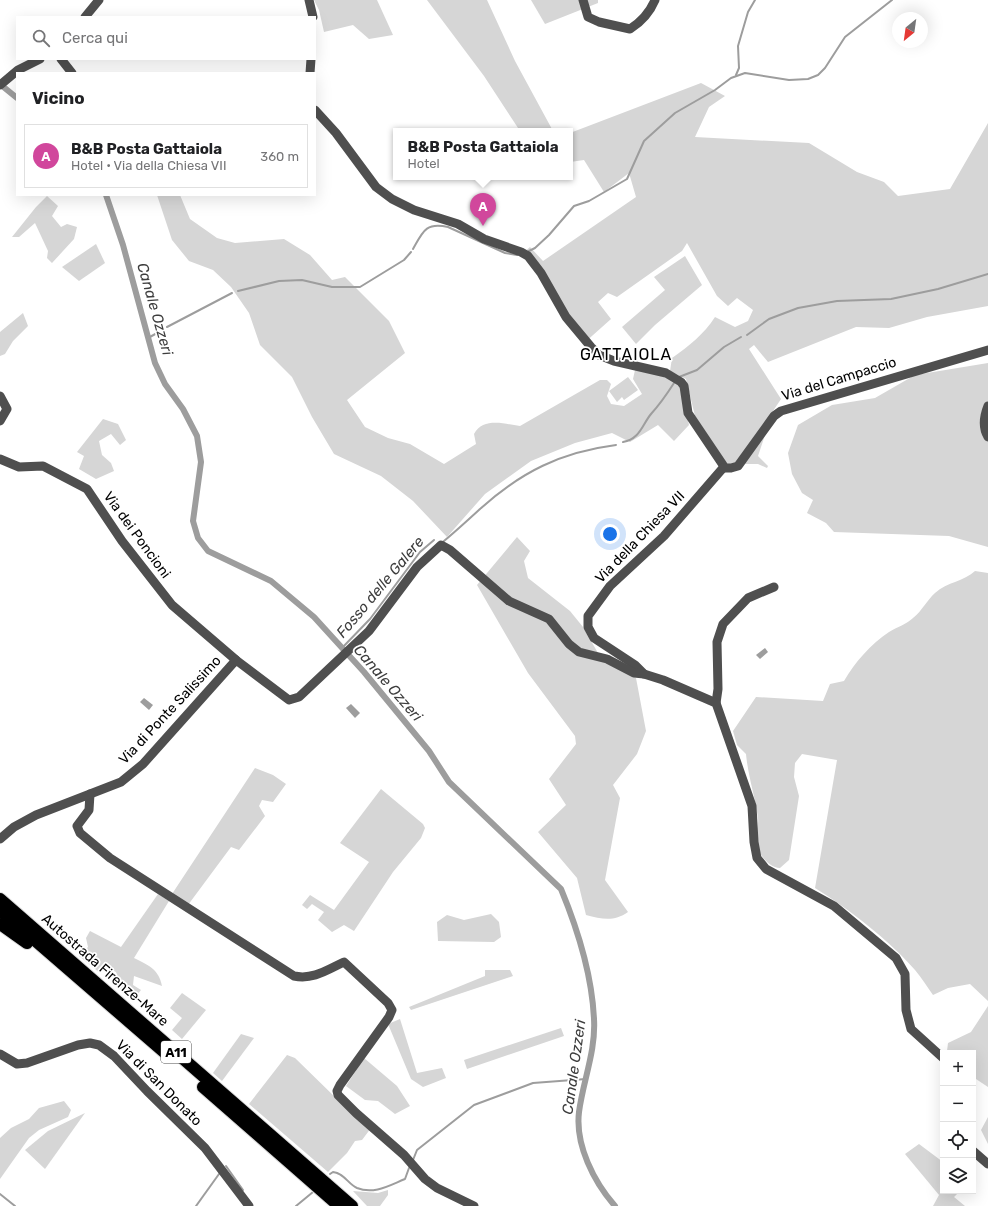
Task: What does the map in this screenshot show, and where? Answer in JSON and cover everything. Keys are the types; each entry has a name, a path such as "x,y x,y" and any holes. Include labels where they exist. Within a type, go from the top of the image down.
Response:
{"highway":[{"name":"Autostrada Firenze-Mare","path":"0,899 352,1206"},
{"name":"Autostrada Firenze-Mare","path":"0,910 339,1206"},
{"path":"0,924 90,989"}],"street":[{"path":"86,16 99,0"},
{"path":"309,0 313,16"},
{"path":"582,0 588,17 599,22 630,29 639,23 651,8 655,0"},
{"path":"17,72 38,60"},
{"path":"62,60 71,72"},
{"path":"310,72 311,60"},
{"path":"0,86 16,72"},
{"path":"316,111 336,133 376,187 392,199 414,210 458,224 484,239 521,252 528,256 541,273 566,317 586,342 599,355 614,361 666,372 681,382 684,386 688,413 723,465 723,468"},
{"name":"Via del Campaccio","path":"723,468 738,466 774,416 781,411 988,350"},
{"path":"0,396 7,409 0,421"},
{"path":"988,406 984,416 985,431 988,437"},
{"name":"Via dei Poncioni","path":"0,458 19,467 43,466 87,490 122,541 172,605 236,660"},
{"name":"Via della Chiesa VII","path":"644,674 635,665 594,638 588,627 588,616 610,586 664,536 723,468"},
{"name":"Via di Ponte Salissimo","path":"0,839 32,817 121,782 143,764 236,660 289,700 299,697 369,631 417,567 441,544 509,601 549,619 569,644 579,652 606,659 634,673 644,674"},
{"path":"774,587 748,598 721,629 717,642 718,689 716,703 752,806 756,858 766,869 834,906 896,958 905,974 906,1010 911,1029 940,1055"},
{"path":"644,674 716,703"},
{"path":"90,794 89,810 77,826 80,833 110,858 294,976 305,978 319,975 344,962 388,1003 392,1010 389,1017 340,1085 337,1091 338,1095 356,1113 404,1155 425,1179 437,1188 474,1206"},
{"name":"Via di San Donato","path":"0,1054 17,1064 27,1063 78,1045 90,1043 99,1045 114,1056 205,1148 249,1206"},
{"path":"976,1154 988,1164"}],"shaded area":[{"path":"314,0 377,0 393,35 369,39 353,25 324,32 319,10"},
{"path":"427,0 487,0 515,61 551,128 518,128 484,76"},
{"path":"531,0 598,0 598,3 545,24"},
{"path":"701,83 725,96 709,107 695,137 809,143 857,172 884,182 898,196 950,189 988,123 988,306 927,317 889,328 856,327 768,362 754,345 749,349 781,399 773,411 758,456 768,466 767,468 758,464 727,464 695,416 686,379 670,371 672,358 696,339 715,317 735,327 748,321 753,310 737,298 728,306 717,296 687,243 682,251 617,297 608,293 598,302 611,319 583,344 531,263 521,255 530,247 543,261 636,197 629,173 604,192 584,160 573,162 573,132"},
{"path":"47,196 58,206 52,216 61,227 67,224 77,227 74,239 52,263 47,258 48,251 35,223 19,237 12,237 36,207"},
{"path":"157,196 180,196 190,219 217,238 235,243 284,239 310,255 332,280 345,277 389,321 405,353 347,400 365,427 388,438 410,444 444,464 476,444 474,434 483,425 489,423 501,423 520,426 600,380 607,380 611,384 607,396 611,404 624,406 642,394 633,379 635,370 656,374 680,383 689,425 674,441 658,425 630,442 612,433 575,443 531,461 485,494 447,537 413,501 381,476 334,454 312,417 292,377 260,345 249,313 231,287 213,270 189,261 172,240"},
{"path":"96,244 105,263 79,281 62,267"},
{"path":"685,256 702,285 655,325 636,344 622,327 665,290 654,277"},
{"path":"23,313 28,326 13,341 5,354 0,356 0,332"},
{"path":"988,363 988,547 949,536 834,532 826,523 807,513 813,500 802,493 792,474 788,453 798,425 832,405 875,398 915,375"},
{"path":"628,377 638,390 624,400 622,397 617,402 609,391"},
{"path":"103,419 118,424 126,440 120,445 111,434 99,441 102,455 111,463 114,471 96,479 79,469 84,456 77,452"},
{"path":"517,537 530,551 524,561 528,578 570,611 583,627 602,660 636,678 646,731 637,754 613,785 620,798 605,880 628,912 618,917 608,919 586,915 577,878 538,832 566,805 549,779 576,744 575,736 528,673 477,585"},
{"path":"975,571 988,573 988,1001 970,984 948,988 933,995 915,970 881,936 855,915 815,888 837,760 802,754 795,763 794,777 799,796 789,860 780,868 769,864 766,861 760,854 757,846 756,839 758,818 746,754 737,745 733,731 756,697 823,701 830,684 844,681 858,660 876,642 889,632 911,620 940,589 966,577"},
{"path":"765,648 768,652 760,659 756,655"},
{"path":"144,698 153,705 149,710 140,702"},
{"path":"351,704 360,713 355,718 346,708"},
{"path":"255,768 273,775 286,784 273,802 262,800 259,806 265,816 239,850 231,847 188,905 172,894"},
{"path":"381,789 423,824 425,828 421,838 393,872 354,931 344,925 332,932 318,920 324,912 312,904 307,909 302,905 310,895 334,910 369,862 340,843"},
{"path":"158,894 169,901 134,958 148,965 156,972 161,980 162,986 134,976 133,985 141,990 132,1001 115,984 119,981 116,972 106,967 100,973 79,956 88,947 86,938 90,931 121,947"},
{"path":"491,914 499,922 501,937 494,942 438,941 437,922 447,915 464,920"},
{"path":"485,970 510,970 513,976 411,1010 409,1007 485,976"},
{"path":"182,993 206,1010 182,1039 172,1030 182,1018 170,1008"},
{"path":"988,1006 988,1087 976,1079 976,1050 947,1050 948,1043 971,1032"},
{"path":"400,1019 417,1073 442,1068 446,1078 423,1087 411,1079 388,1024"},
{"path":"561,1028 564,1036 467,1069 464,1060"},
{"path":"241,1034 254,1038 222,1081 213,1073"},
{"path":"287,1055 295,1058 337,1099 371,1128 362,1140 355,1141 347,1153 328,1172 249,1104"},
{"path":"364,1058 397,1086 410,1106 395,1114 378,1101 365,1100 346,1086"},
{"path":"64,1101 71,1110 68,1117 39,1130 29,1138 0,1179 0,1138 11,1128 29,1119 39,1108"},
{"path":"85,1113 45,1169 25,1150 48,1131"},
{"path":"988,1117 988,1144 981,1130"},
{"path":"919,1144 940,1160 940,1194 957,1194 954,1197 965,1206 933,1206 939,1195 905,1154"},
{"path":"388,1190 388,1195 380,1206 367,1206 353,1191 378,1193"}],"waterway":[{"path":"736,75 739,68 738,46 748,12 755,0"},
{"path":"529,251 535,248 549,235 574,206 589,201 627,179 644,141 675,113 715,90 731,78 745,73 789,80 808,79 818,75 825,68 845,37 892,0"},
{"name":"Canale Ozzeri","path":"0,84 16,97"},
{"name":"Canale Ozzeri","path":"106,196 123,245 155,363 165,384 183,409 197,436 201,462 193,521 198,538 208,551 271,581 314,617 364,672 429,751 449,782 561,889 573,920 583,953 593,1002 593,1043 579,1112 580,1137 583,1150 593,1174 615,1206"},
{"path":"413,249 426,229 441,226 448,227 505,253 517,255"},
{"path":"238,291 279,281 302,280 332,287 360,287 404,260 411,252"},
{"name":"Fosso delle Galere","path":"747,335 769,319 798,308 837,301 891,299 938,289 988,274"},
{"path":"167,327 232,293"},
{"path":"148,338 159,332"},
{"name":"Fosso delle Galere","path":"679,377 697,370 724,347 741,337"},
{"name":"Fosso delle Galere","path":"623,442 637,435 674,383"},
{"name":"Fosso delle Galere","path":"444,541 495,496 527,474 577,453 616,445"},
{"name":"Fosso delle Galere","path":"342,648 370,619 420,552 434,540"},
{"path":"413,1160 417,1150 474,1105 533,1083 586,1079"},
{"path":"226,1166 243,1190"},
{"path":"330,1174 333,1172 340,1174 357,1188 363,1190 376,1190 405,1179 409,1168"},
{"path":"196,1206 219,1174"},
{"path":"296,1206 313,1192"},
{"path":"0,1194 15,1206"}],"place":[{"name":"B&B Posta Gattaiola","path":"483,226"}],"district":[{"name":"GATTAIOLA","path":"626,354"}]}
